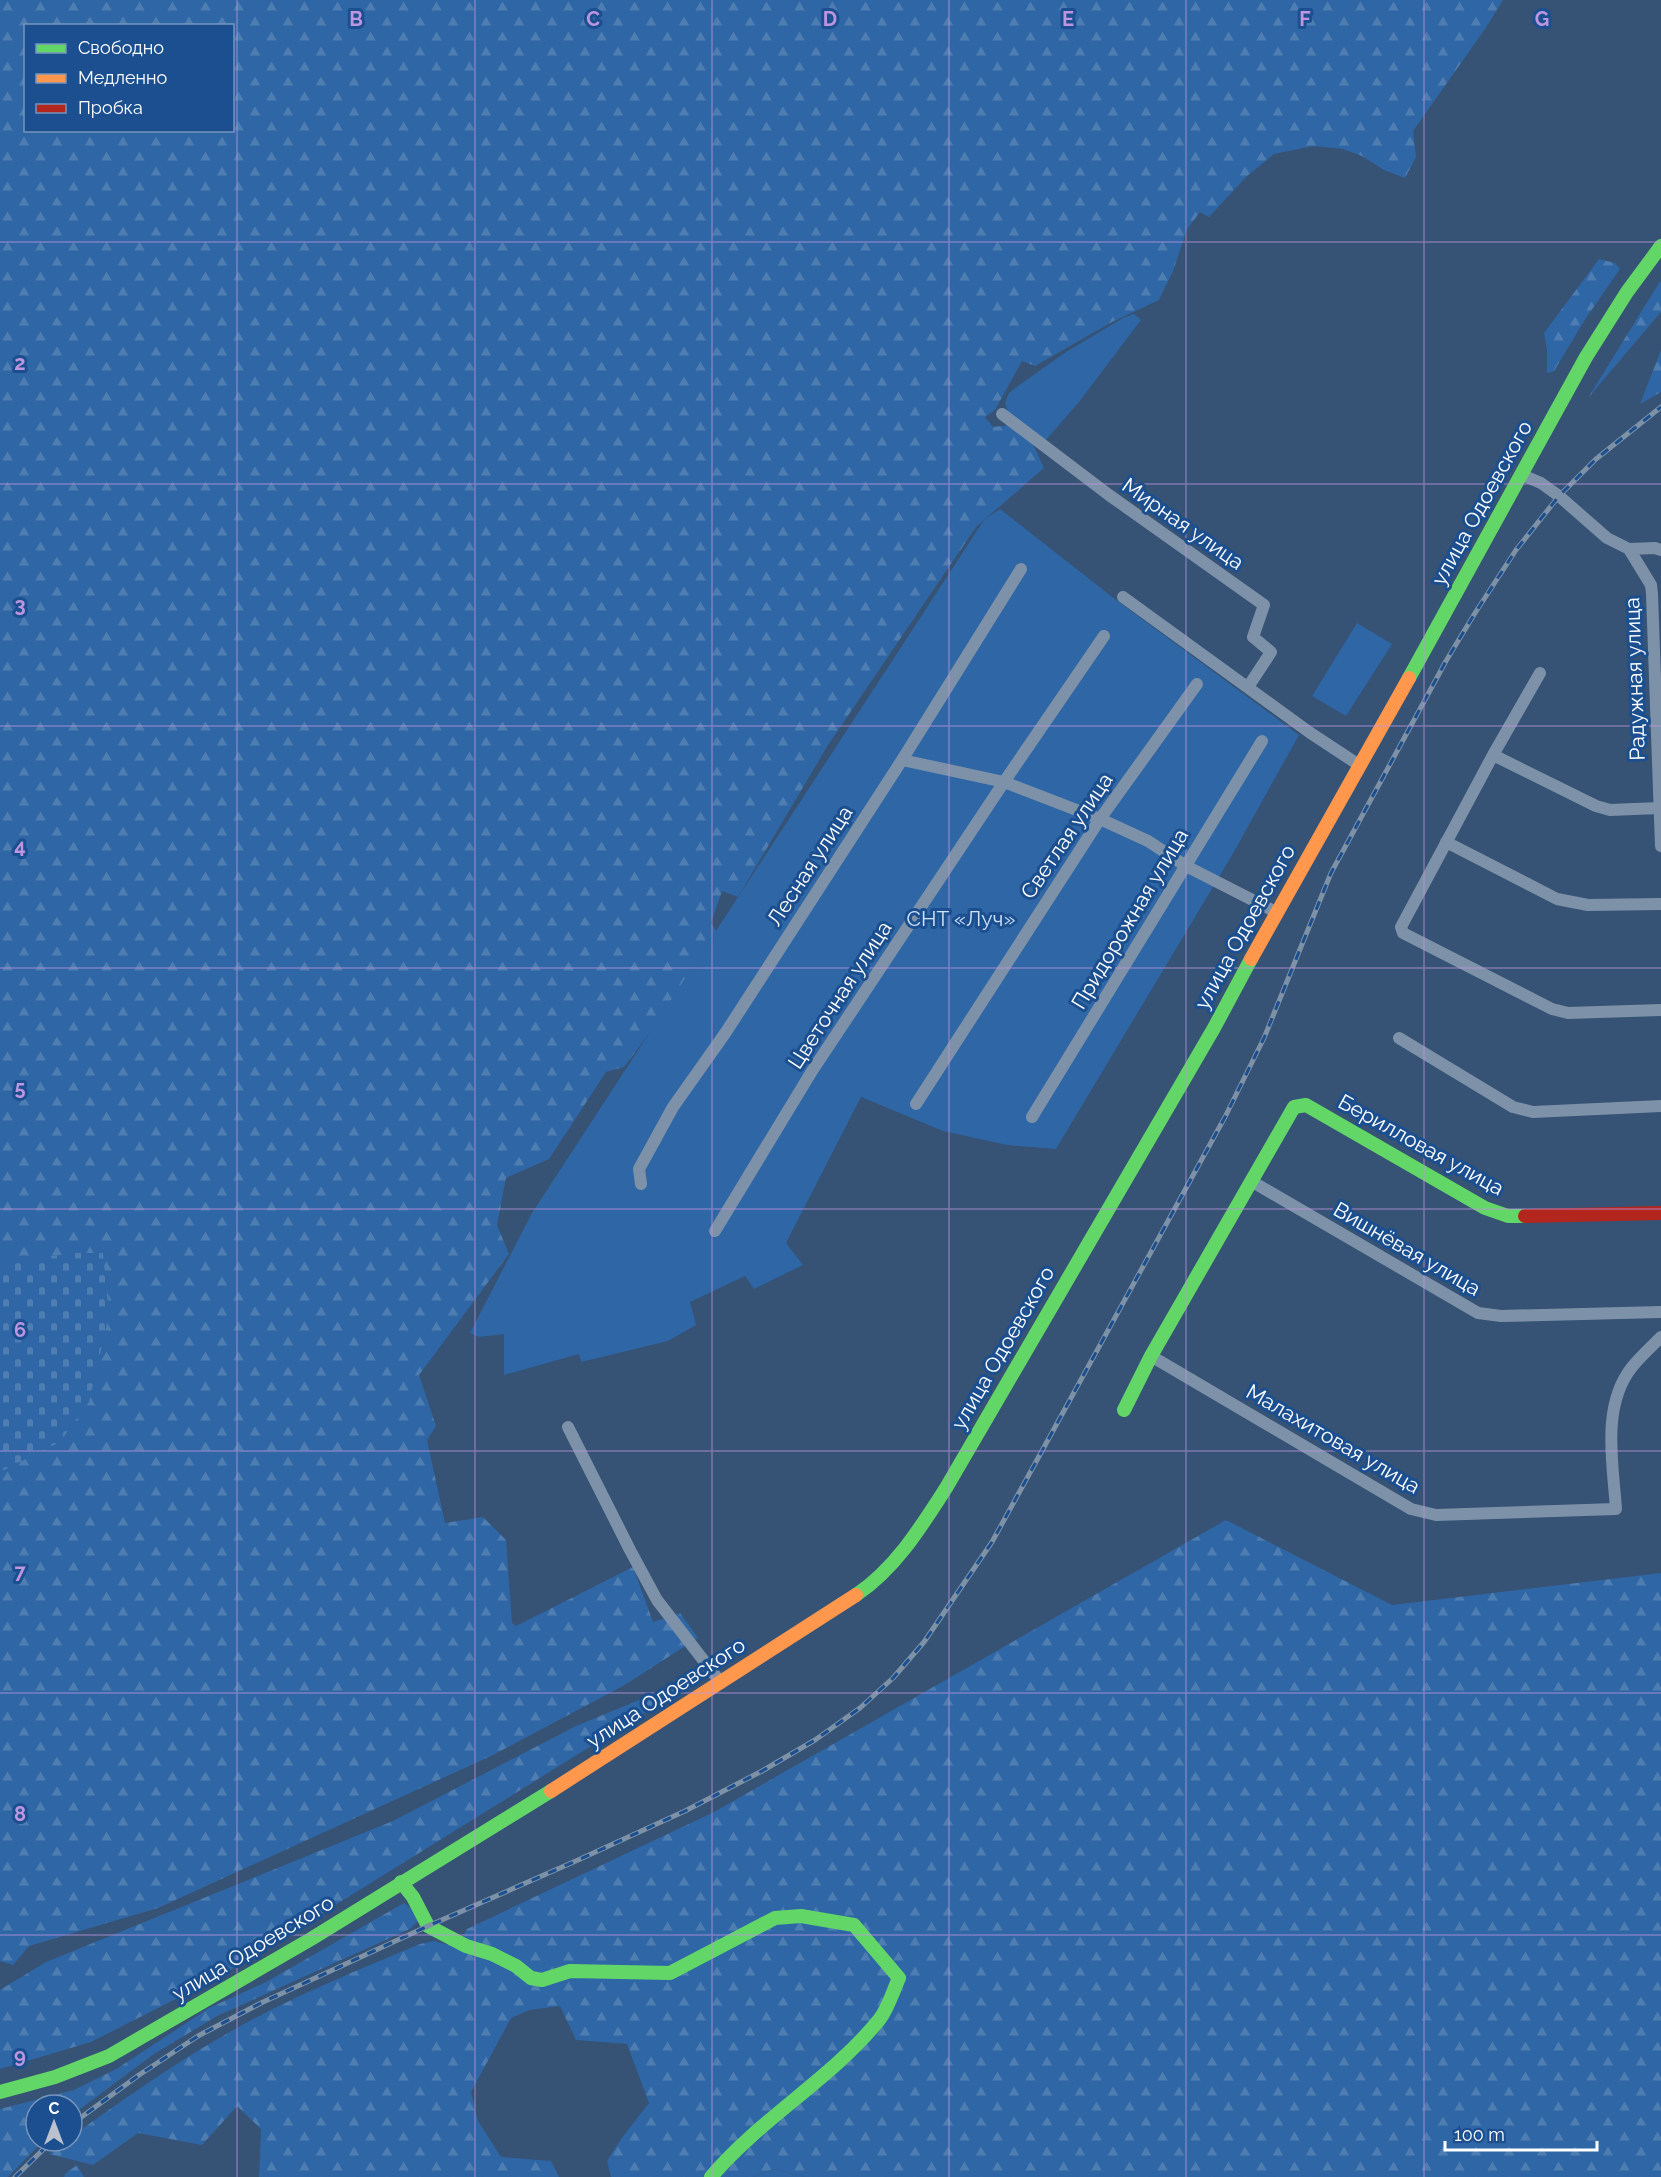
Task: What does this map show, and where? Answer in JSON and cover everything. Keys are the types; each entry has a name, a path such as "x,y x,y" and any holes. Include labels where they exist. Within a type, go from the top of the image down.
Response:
{"street":[{"name":"улица Одоевского","path":"0,2092 77,2070 109,2056 311,1939 584,1771 869,1586 887,1570 905,1548 968,1452 1214,1028 1276,912 1445,615 1587,357 1627,292 1661,246"},
{"name":"Мирная улица","path":"1002,414 1109,495 1264,605 1253,637 1271,651 1248,687"},
{"path":"1522,475 1540,483 1559,496 1607,538 1629,549 1655,548 1661,550"},
{"name":"Радужная улица","path":"1629,549 1650,585 1652,594 1659,702 1661,846"},
{"name":"Лесная улица","path":"641,1184 639,1169 673,1107 726,1032 902,760 1021,570"},
{"path":"1123,597 1309,732 1359,765"},
{"name":"Цветочная улица","path":"715,1231 812,1071 1104,636"},
{"path":"1540,673 1493,755 1401,927 1403,933 1552,1009 1569,1013 1661,1011"},
{"name":"Светлая улица","path":"916,1104 1100,819 1197,684"},
{"name":"Придорожная улица","path":"1032,1117 1262,741"},
{"path":"1493,755 1596,806 1610,810 1659,808"},
{"path":"902,760 1004,782 1100,819 1148,841 1186,866 1276,912"},
{"path":"1446,842 1557,899 1588,905 1661,904"},
{"path":"1399,1038 1514,1107 1533,1112 1661,1106"},
{"name":"Берилловая улица","path":"1251,1181 1294,1107 1306,1105 1485,1208 1508,1216 1661,1213"},
{"path":"1124,1410 1151,1356 1251,1181"},
{"name":"Вишнёвая улица","path":"1251,1181 1478,1313 1501,1316 1661,1312"},
{"name":"Малахитовая улица","path":"1151,1356 1411,1509 1436,1515 1616,1509 1611,1431 1616,1399 1631,1369 1661,1337"},
{"path":"568,1427 657,1600 721,1683"},
{"path":"401,1882 413,1897 428,1926 466,1946 492,1954 516,1966 531,1978 542,1980 570,1971 670,1972 775,1917 801,1916 854,1925 899,1978 881,2018 843,2058 728,2157 711,2177"}],"green space":[{"path":"0,0 1503,0 1413,131 1416,157 1405,178 1343,149 1313,146 1274,154 1246,177 1209,217 1200,212 1187,229 1173,271 1159,300 1112,322 1035,366 1022,361 995,410 985,417 993,427 1010,425 1033,444 1044,468 976,527 828,745 738,897 722,891 711,923 721,938 624,1067 606,1072 549,1159 506,1178 497,1225 509,1254 419,1375 436,1426 427,1440 445,1523 483,1517 506,1540 512,1623 516,1626 633,1567 653,1622 680,1613 698,1638 623,1686 491,1756 158,1908 29,1946 13,1965 0,1961"},
{"path":"1599,259 1615,263 1620,269 1586,318 1554,371 1547,373 1544,333"},
{"path":"1661,281 1661,312 1588,398 1659,283"},
{"path":"1134,314 1141,320 1079,402 1045,441 1008,412 1005,403 1009,393 1018,386 1066,352 1123,318"},
{"path":"1661,350 1661,392 1640,404"},
{"name":"СНТ «Луч»","path":"1000,509 1111,596 1299,735 1231,857 1056,1149 1007,1145 943,1131 861,1097 786,1243 803,1265 754,1289 745,1276 690,1302 696,1325 668,1341 581,1362 579,1354 504,1375 504,1334 479,1337 470,1333 532,1213 984,520"},
{"path":"1357,623 1392,644 1346,716 1312,696"},
{"path":"74,1253 103,1253 109,1315 89,1402 60,1442 0,1472 0,1263"},
{"path":"1226,1520 1392,1605 1661,1573 1661,2177 805,2177 774,2169 753,2177 611,2177 607,2161 649,2103 627,2044 576,2040 560,2006 529,2010 511,2018 471,2092 478,2121 501,2157 551,2161 559,2177 259,2177 261,2129 237,2106 202,2145 138,2133 93,2165 49,2154 84,2153 84,2128 202,2048 269,2011 420,1944 434,1941 456,1947 467,1929 714,1812"},
{"path":"691,1684 221,1976 91,2042 0,2069 0,1990 46,1962 393,1821 576,1726 673,1686"},
{"path":"404,1903 417,1913 418,1921 410,1929 217,2016 154,2054 84,2106 84,2093 62,2093 74,2090 118,2068 209,2008 266,1982"},
{"path":"24,2103 24,2153 31,2153 8,2177 0,2177 0,2109"},
{"path":"77,2165 84,2177 64,2177 66,2173"},
{"path":"774,2169 805,2177 753,2177"}],"railway":[{"path":"84,2115 198,2036 261,2003 685,1811 762,1771 815,1740 860,1708 893,1678 924,1642 992,1542 1225,1117 1264,1038 1331,873 1446,661 1475,613 1516,550 1559,496 1596,459 1661,407"},
{"path":"15,2177 40,2153"}],"traffic: fast":[{"path":"1409,678 1586,357 1627,292 1661,246"},
{"path":"856,1595 870,1585 895,1560 946,1488 1214,1028 1251,959"},
{"path":"1124,1410 1151,1356 1294,1107 1306,1105 1485,1208 1508,1216 1525,1216"},
{"path":"0,2092 55,2077 109,2056 311,1939 551,1791"},
{"path":"401,1882 413,1897 428,1926 466,1946 492,1954 516,1966 531,1978 542,1980 570,1971 670,1973 775,1918 801,1916 854,1925 899,1978 885,2011 840,2061 752,2136 711,2177"}],"traffic: slow":[{"path":"1251,959 1409,678"},
{"path":"551,1791 856,1595"}],"traffic: jam":[{"path":"1525,1216 1661,1213"}]}
